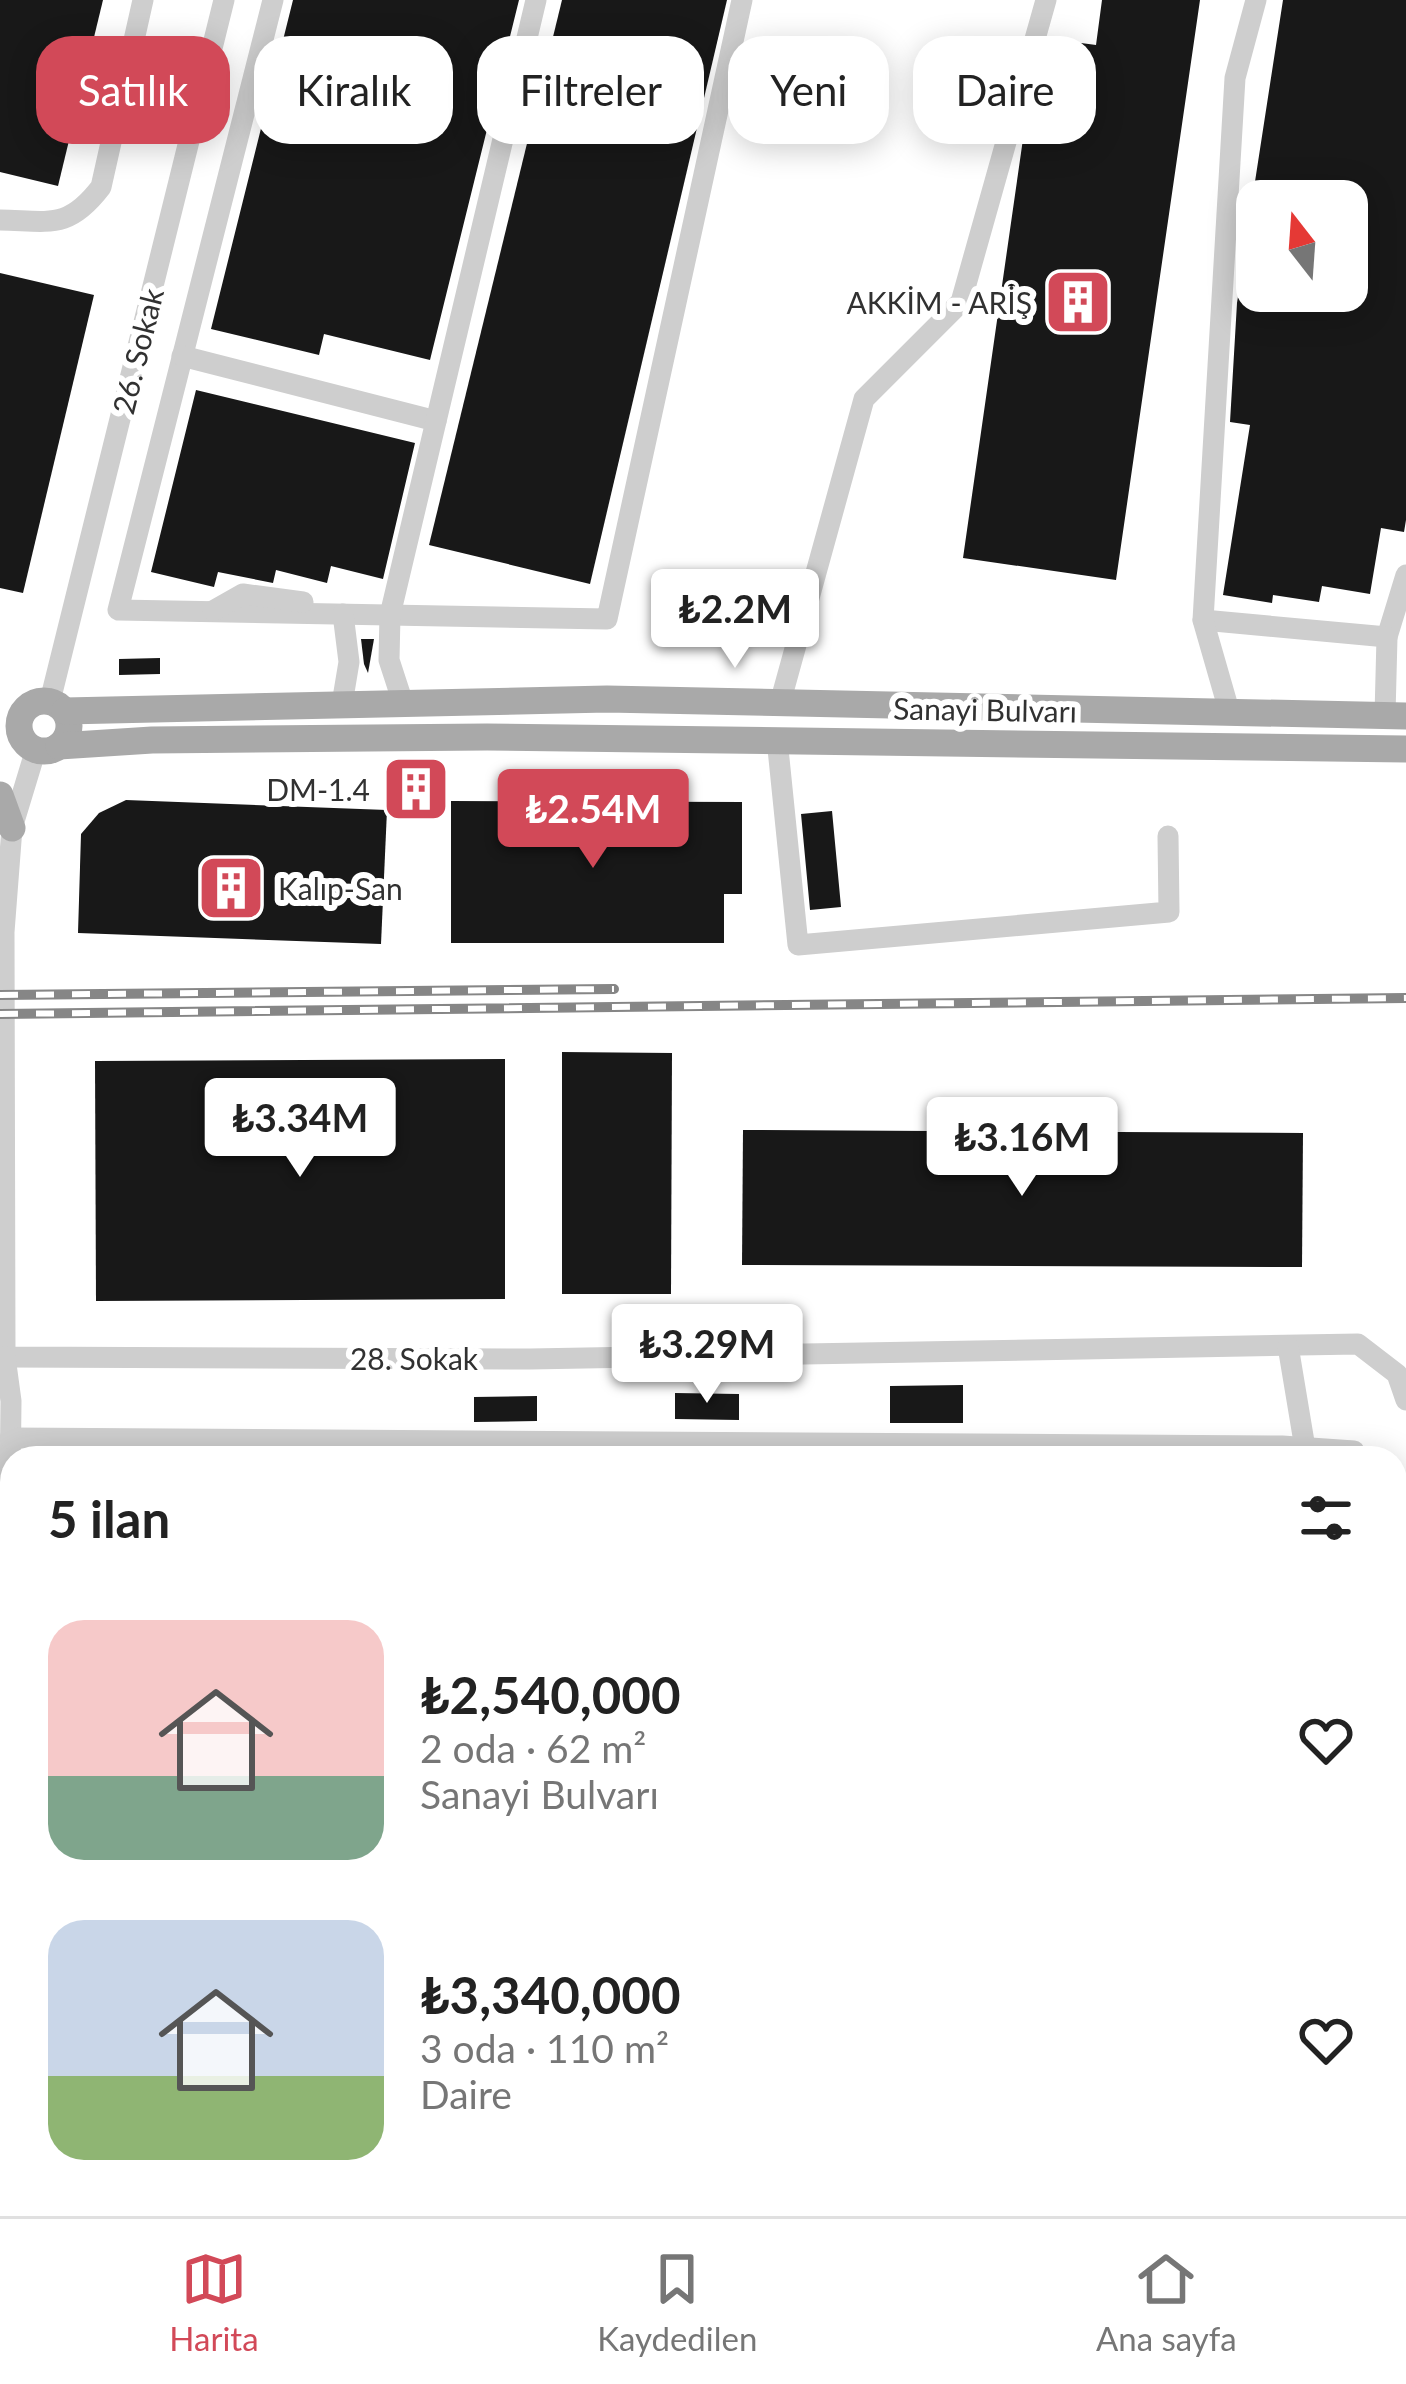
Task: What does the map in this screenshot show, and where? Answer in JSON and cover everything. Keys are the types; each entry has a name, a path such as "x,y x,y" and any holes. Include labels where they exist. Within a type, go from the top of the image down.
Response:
{"main road":[{"name":"Sanayi Bulvarı","path":"0,700 49,705 780,703 1396,716"},
{"path":"49,705 68,734 30,744 19,724 49,705"},
{"name":"Sanayi Bulvarı","path":"30,744 777,739 1406,749"},
{"path":"0,795 12,827"}],"street":[{"path":"0,220 65,222 84,209 101,187 143,0"},
{"name":"26. Sokak","path":"49,705 224,0"},
{"path":"273,0 118,610 213,611 243,594 321,605 340,614 608,619 742,0"},
{"path":"403,703 389,660 390,615 536,0"},
{"path":"780,703 864,399 962,302 1046,0"},
{"path":"1230,714 1203,620 1234,78 1256,0"},
{"path":"182,356 436,421"},
{"path":"1396,716 1388,637 1406,575"},
{"path":"340,614 350,662 342,704"},
{"path":"1203,620 1388,637"},
{"path":"777,739 798,945 1169,912 1168,836"},
{"path":"10,1446 2,1359 4,903 12,827 30,744"},
{"name":"28. Sokak","path":"2,1359 530,1359 1358,1345 1397,1374 1406,1400"},
{"path":"1288,1346 1290,1446"},
{"path":"10,1438 80,1446"}],"building":[{"path":"0,0 103,0 94,36 36,36 36,144 68,144 58,186 0,172"},
{"path":"293,0 519,0 510,36 477,36 477,144 483,144 430,360 324,334 319,355 211,329 257,144 453,144 453,36 284,36"},
{"path":"562,0 727,0 704,98 704,36 553,36"},
{"name":"AKKİM - ARİŞ","path":"1102,0 1200,0 1116,580 963,558 1022,144 1096,144 1096,45"},
{"path":"1283,0 1406,0 1406,520 1404,532 1381,528 1370,594 1322,586 1319,602 1273,595 1272,603 1223,595 1250,425 1230,422 1236,312 1368,312 1368,180 1255,180"},
{"path":"527,144 693,144 590,584 429,545"},
{"path":"0,273 94,295 23,593 0,588"},
{"path":"196,390 415,443 383,579 331,566 327,583 276,570 273,583 218,572 214,587 151,572"},
{"path":"361,639 374,639 368,673 364,664"},
{"path":"160,658 160,674 119,675 119,659"},
{"name":"DM-1.4","path":"426,770 427,807 405,807 404,771"},
{"name":"Kalıp-San","path":"126,800 387,810 381,944 78,933 81,834 99,813"},
{"path":"451,801 742,802 742,894 724,894 724,943 451,943"},
{"path":"832,811 841,907 810,910 801,814"},
{"path":"562,1052 672,1053 671,1294 562,1294"},
{"path":"505,1059 505,1299 96,1301 95,1061"},
{"path":"743,1130 1303,1133 1302,1267 742,1265"},
{"path":"963,1385 963,1423 890,1423 890,1386"},
{"path":"675,1393 739,1394 739,1420 675,1419"},
{"path":"537,1396 537,1421 474,1422 474,1397"}],"railway":[{"path":"0,995 614,989"},
{"path":"0,1014 1406,998"}],"place":[{"name":"AKKİM - ARİŞ","path":"1078,302"},
{"name":"DM-1.4","path":"416,789"},
{"name":"Kalıp-San","path":"231,888"}]}
